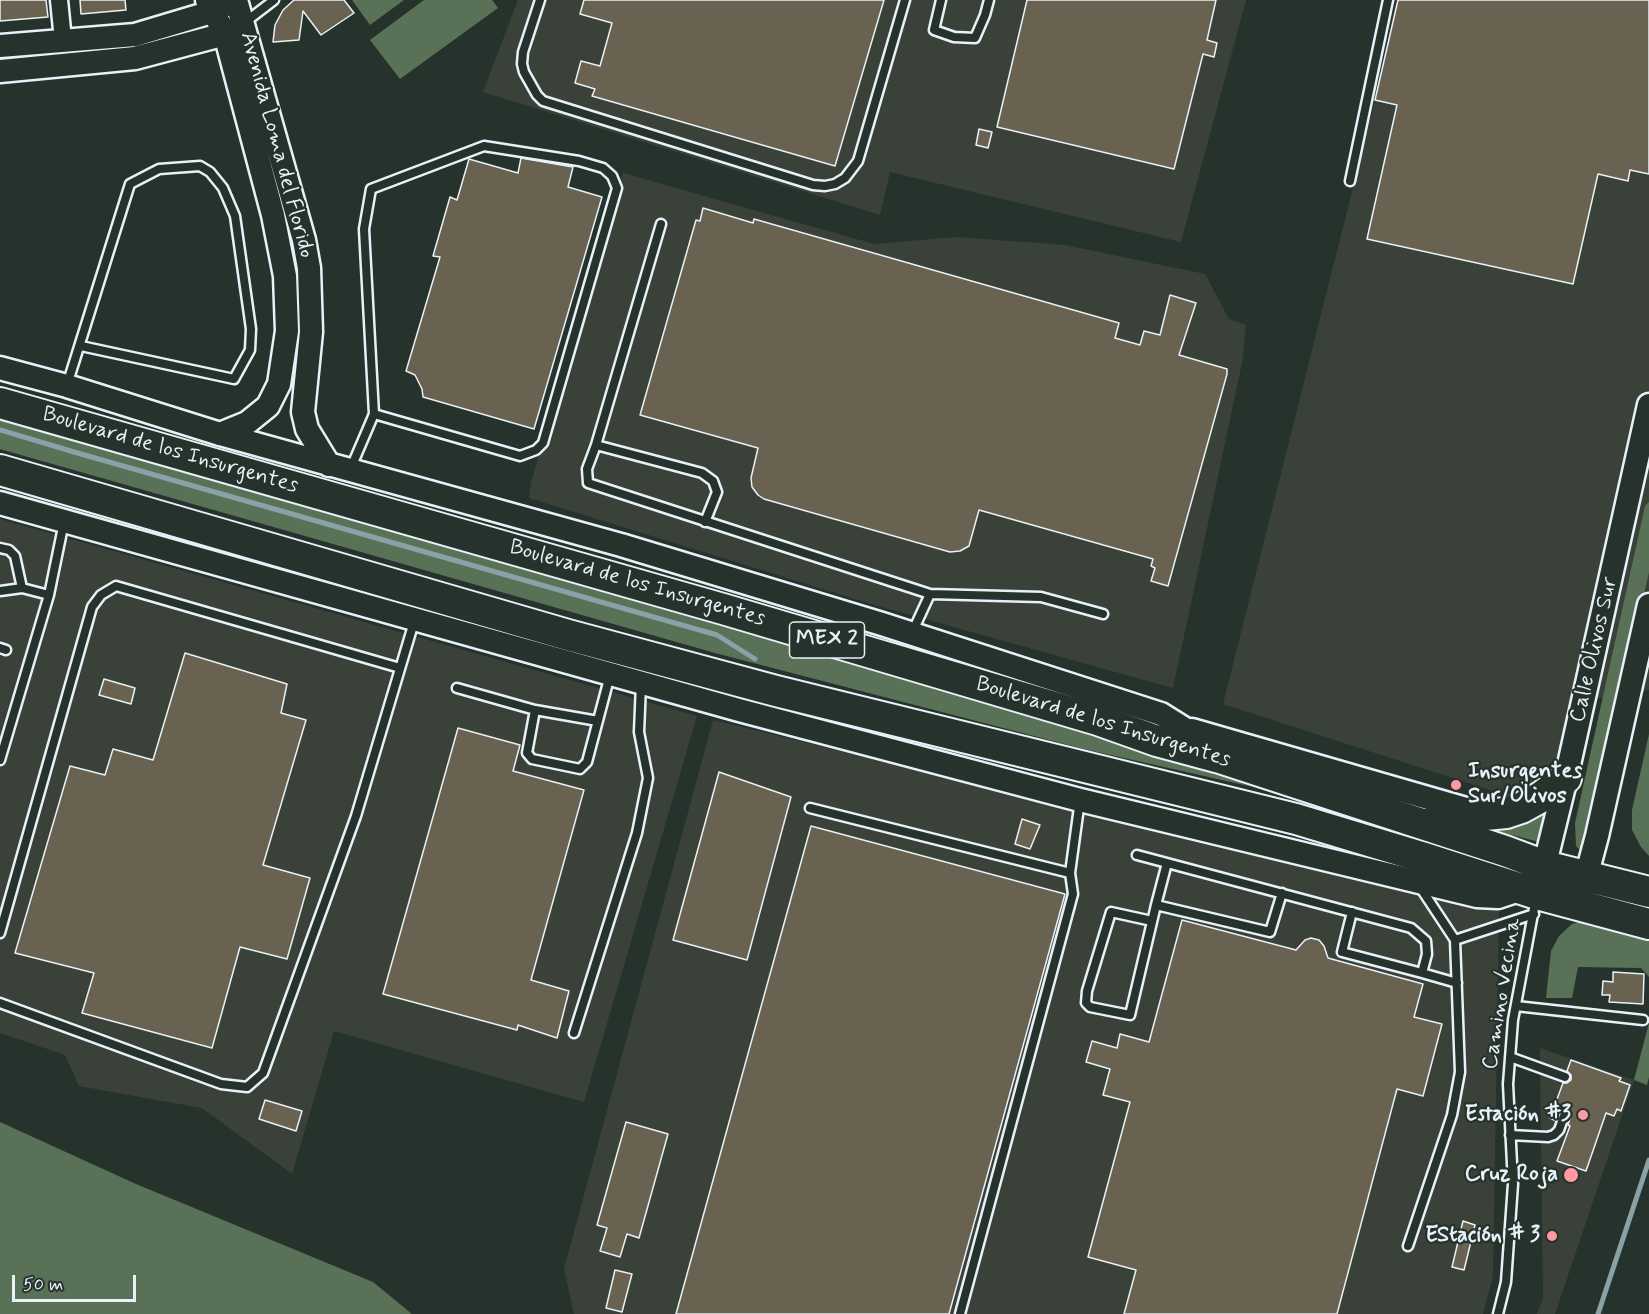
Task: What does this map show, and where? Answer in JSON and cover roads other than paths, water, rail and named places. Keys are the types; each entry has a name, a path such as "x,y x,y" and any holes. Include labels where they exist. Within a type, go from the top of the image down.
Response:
{"highway":[{"name":"Boulevard de los Insurgentes","path":"0,403 723,609 1098,720 1157,741 1220,758 1421,825 1505,850 1545,866 1649,892"},
{"name":"Boulevard de los Insurgentes","path":"0,470 568,635 741,682 1296,819 1531,899 1579,905 1649,924"},
{"path":"1421,825 1521,808 1566,778"}],"street":[{"path":"59,0 63,40"},
{"path":"0,46 135,35 211,6 235,0"},
{"name":"Avenida Loma del Florido","path":"235,0 234,29 262,129 304,240 309,268 310,332 303,412 307,429 339,467"},
{"name":"Avenida Loma del Florido","path":"211,6 234,29"},
{"path":"0,71 135,58 234,29"},
{"name":"Avenida Loma del Florido","path":"220,434 247,423 268,406 279,384 287,331 285,276 273,215 262,129"},
{"path":"0,368 67,386 220,434 621,545 912,633 1161,714 1185,729 1220,758"},
{"name":"Calle Olivos Sur","path":"1531,899 1545,866 1639,470 1649,405"},
{"path":"0,503 610,675 1080,800 1477,896 1531,899"},
{"name":"Calle Olivos Sur","path":"1579,905 1639,668 1649,605"},
{"path":"1185,729 1490,815"}],"lane":[{"path":"234,29 274,0"},
{"path":"540,0 523,52 522,64 537,95 543,101 813,185 825,186 835,184 845,178 858,161 905,0"},
{"path":"941,0 934,30 954,37 975,38 989,0"},
{"path":"1350,181 1388,0"},
{"path":"339,467 374,414 364,229 371,189 484,146 579,161 603,168 612,176 616,188 543,443 536,450 520,456 374,414"},
{"path":"67,386 130,184 159,169 200,166 210,172 223,188 235,216 251,329 250,350 234,379 81,346"},
{"path":"661,224 587,469 588,483 930,594 1041,597 1103,614"},
{"path":"596,445 702,473 713,481 717,492 705,522"},
{"path":"0,760 49,595 64,521"},
{"path":"0,548 9,550 15,556 22,588"},
{"path":"0,933 93,607 101,595 116,586 400,668"},
{"path":"0,591 22,588 49,595"},
{"path":"912,633 930,594"},
{"path":"0,1003 221,1084 247,1087 263,1073 356,816 415,620"},
{"path":"535,710 527,753 532,759 580,769 587,762 610,675"},
{"path":"574,1033 637,833 648,778 639,732 642,683"},
{"path":"457,688 535,710 598,721"},
{"path":"960,1314 1073,894 1070,873 1080,800"},
{"path":"810,808 1070,873"},
{"path":"1137,855 1411,928 1425,941 1427,954 1422,973"},
{"path":"1152,921 1111,912 1087,991 1086,1003 1090,1007 1130,1015 1167,863"},
{"path":"1408,1246 1452,1115 1460,1072 1455,940 1417,881"},
{"path":"1156,905 1270,932 1282,893"},
{"path":"1455,940 1531,899"},
{"name":"Camino Vecina","path":"1498,1314 1507,1271 1513,1184 1508,1084 1510,1057 1531,899"},
{"path":"1352,912 1342,952 1458,983"},
{"path":"1516,1006 1643,1020"},
{"path":"1510,1057 1565,1077"},
{"path":"1510,1135 1548,1137 1554,1135 1559,1130 1564,1116"}],"waterway":[{"path":"0,430 717,635 755,659"},
{"path":"1598,1314 1649,1160"}],"place":[{"name":"Insurgentes Sur/Olivos","path":"1456,785"},
{"name":"Estación #3","path":"1583,1115"},
{"name":"Cruz Roja","path":"1571,1175"},
{"name":"EStación # 3","path":"1552,1236"}]}
